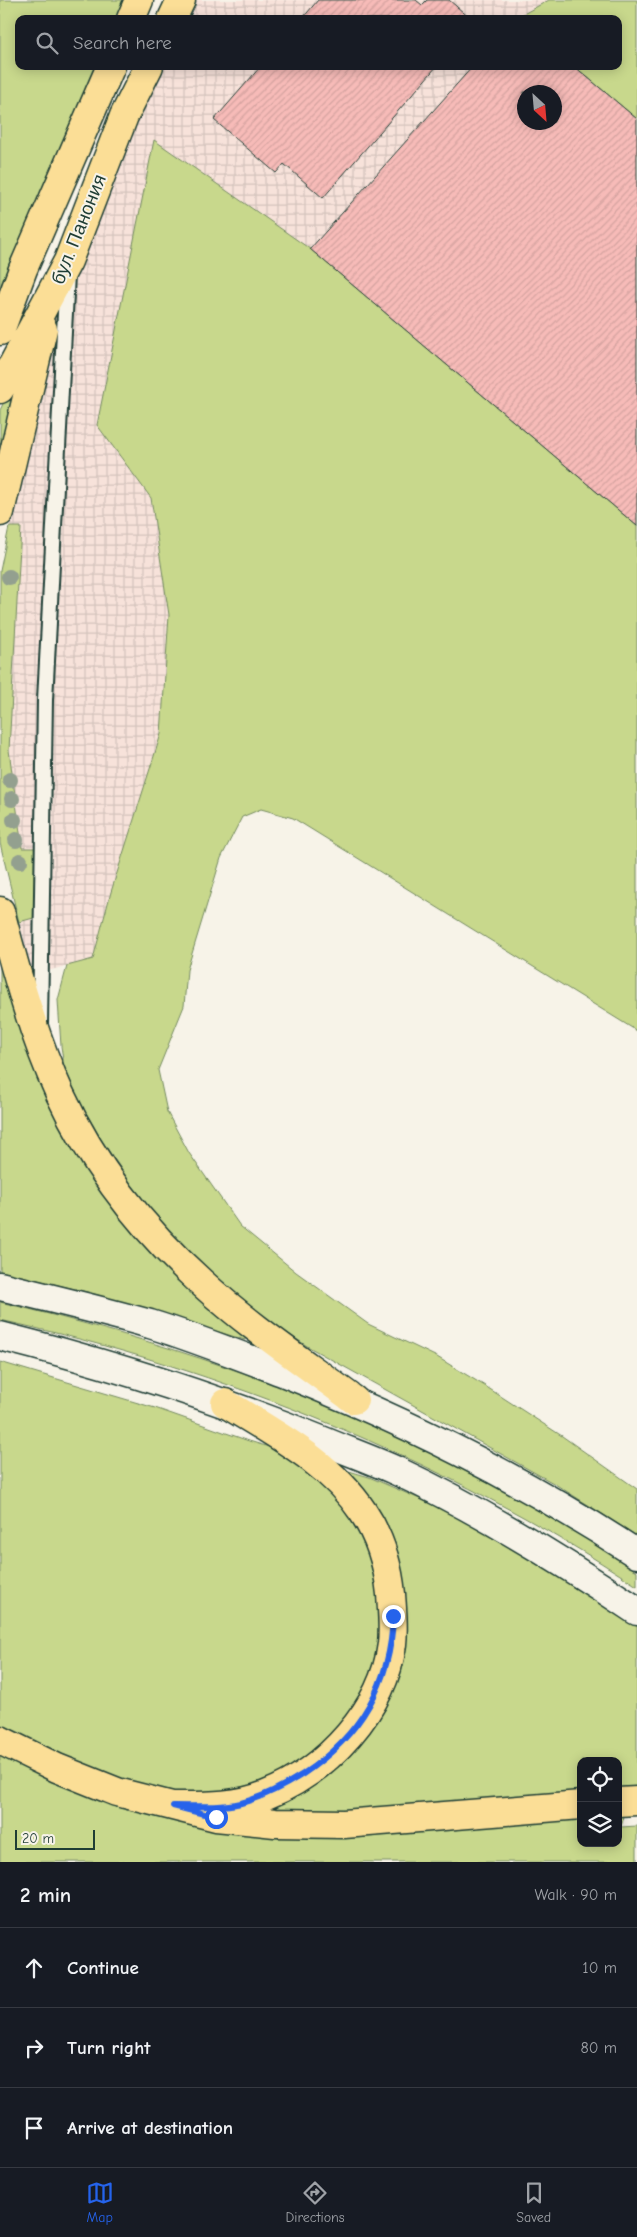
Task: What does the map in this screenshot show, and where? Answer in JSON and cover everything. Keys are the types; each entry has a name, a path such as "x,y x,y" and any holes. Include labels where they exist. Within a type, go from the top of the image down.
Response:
{"main road":[{"path":"133,15 139,0"},
{"path":"174,15 182,0"},
{"name":"бул. Панония","path":"0,331 109,70"},
{"name":"бул. Панония","path":"0,389 68,261 124,116 146,70"},
{"path":"0,306 24,270"},
{"path":"0,512 51,296"},
{"path":"0,911 40,1045 59,1092 90,1150 143,1222 195,1276 239,1314 354,1400"},
{"path":"173,1806 216,1806 241,1803 267,1794 317,1764 342,1743 360,1722 379,1686 392,1644 393,1616 384,1560 378,1538 360,1507 329,1471 300,1450 225,1403"},
{"path":"0,1740 57,1768 117,1792 216,1817 275,1823 344,1824 577,1806"},
{"path":"622,1802 637,1802"}],"street":[{"path":"0,1286 151,1325 248,1358 354,1400 414,1427 513,1479 637,1554"},
{"path":"0,1336 124,1370 225,1403 399,1472 511,1532 574,1569 637,1611"}],"lane":[{"path":"40,1045 44,918 45,700 66,336 68,261"}],"shaded area":[{"path":"181,0 549,0 522,15 174,15"},
{"path":"147,70 469,70 310,249 154,140 97,425 151,498 169,615 161,734 111,892 93,959 32,975 19,922 37,917 37,848 22,848 9,750 21,527 9,527 25,459 51,296"}],"green space":[{"path":"0,0 139,0 133,15 15,15 15,70 109,70 0,301"},
{"path":"549,0 637,0 637,119 579,70 622,70 622,15 522,15"},
{"path":"154,140 310,249 637,526 637,1031 293,818 261,809 242,817 221,858 187,970 184,1006 158,1070 167,1112 189,1153 240,1226 296,1272 368,1324 437,1357 485,1386 562,1436 637,1489 637,1536 555,1484 307,1346 267,1320 201,1266 167,1230 134,1188 102,1141 77,1097 64,1066 58,1000 67,966 93,959 111,892 161,734 169,615 151,498 97,425"},
{"path":"6,398 14,398 0,462 0,410"},
{"path":"9,527 21,527 9,750 22,848 38,848 37,917 19,922 0,843 0,571"},
{"path":"0,954 33,1061 246,1336 245,1340 91,1293 0,1271"},
{"path":"0,1302 57,1316 172,1349 285,1388 395,1434 497,1485 568,1527 637,1571 637,1586 489,1498 411,1460 330,1424 249,1392 166,1364 83,1340 0,1320"},
{"path":"0,1362 155,1408 249,1441 369,1477 436,1506 508,1542 637,1623 637,1795 630,1796 622,1824 622,1757 577,1757 577,1847 622,1847 622,1827 637,1826 637,1862 0,1862"}],"building":[{"path":"318,0 416,0 422,5 427,0 449,0 466,15 305,15"},
{"path":"258,70 434,70 323,198 284,164 276,173 214,120"},
{"path":"469,70 579,70 637,119 637,526 310,249"}],"route":[{"path":"216,1817 173,1806 216,1806 241,1803 267,1794 289,1783 317,1764 342,1743 360,1722 376,1694 386,1670 392,1644 393,1616"}]}
